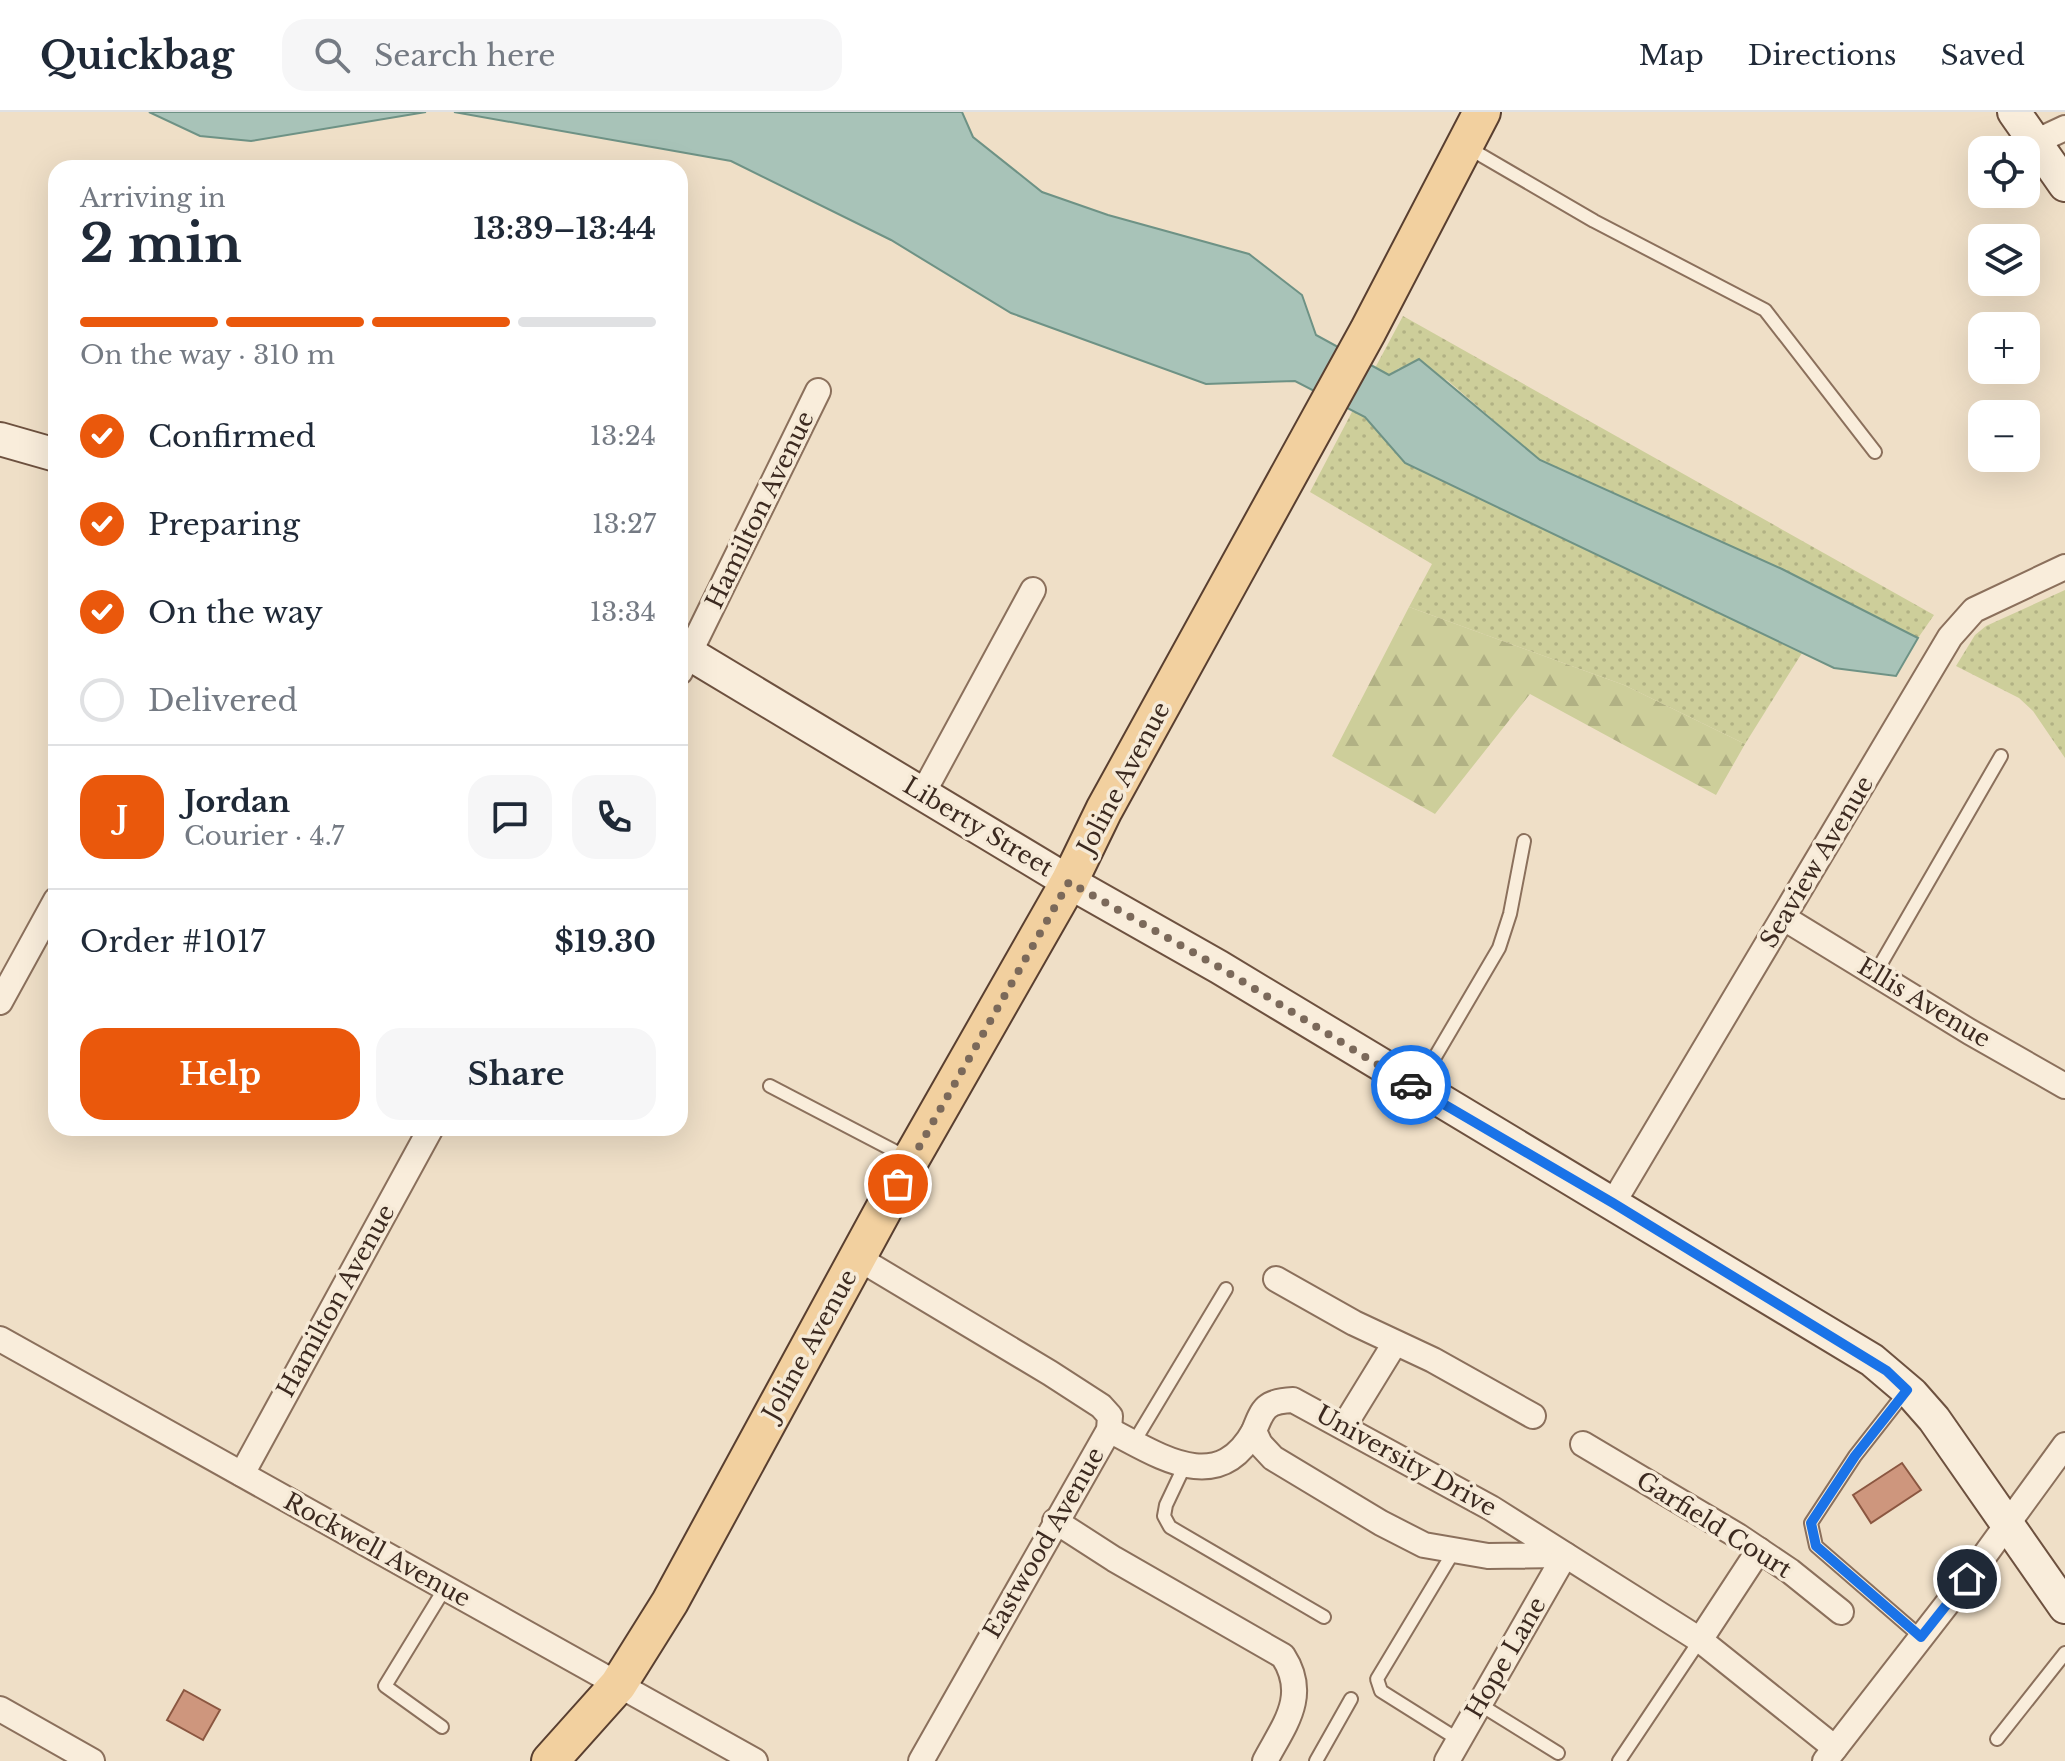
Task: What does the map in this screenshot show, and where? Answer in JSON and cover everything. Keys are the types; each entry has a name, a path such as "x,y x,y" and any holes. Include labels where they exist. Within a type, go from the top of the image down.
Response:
{"main road":[{"name":"Joline Avenue","path":"550,1761 618,1685 670,1602 911,1159 1069,882 1104,810 1366,333 1482,112"}],"street":[{"path":"2014,112 2031,136"},
{"path":"2040,140 2065,128"},
{"path":"2040,149 2065,185"},
{"name":"Hamilton Avenue","path":"688,648 818,391"},
{"path":"0,439 48,453"},
{"name":"Seaview Avenue","path":"1613,1203 1958,625 1983,605 2065,567"},
{"path":"923,793 1033,590"},
{"name":"Liberty Street","path":"688,661 923,793 1069,882 1219,967 1417,1089 1872,1360 1934,1419 2065,1607"},
{"path":"0,1002 48,915"},
{"name":"Ellis Avenue","path":"1784,918 2064,1082"},
{"name":"Hamilton Avenue","path":"242,1474 427,1136"},
{"name":"Eastwood Avenue","path":"858,1258 1101,1406 1110,1416 1109,1430 921,1761"},
{"path":"1276,1279 1533,1416"},
{"name":"Rockwell Avenue","path":"0,1339 755,1761"},
{"path":"1344,1426 1395,1343"},
{"name":"University Drive","path":"1184,1467 1201,1468 1228,1460 1246,1444 1262,1411 1275,1400 1293,1400 1491,1508 1700,1640 1830,1754"},
{"path":"1109,1430 1184,1467"},
{"name":"University Drive","path":"1254,1431 1260,1444 1273,1458 1424,1545 1488,1556 1565,1555"},
{"name":"Garfield Court","path":"1583,1444 1759,1550 1841,1612"},
{"path":"1830,1754 2065,1445"},
{"path":"1055,1521 1114,1559 1283,1656 1293,1671 1295,1700 1265,1761"},
{"path":"1700,1640 1759,1550"},
{"name":"Hope Lane","path":"1447,1761 1565,1555"},
{"path":"0,1709 92,1761"}],"lane":[{"path":"1465,145 1594,221 1765,310 1875,452"},
{"path":"1875,974 2001,756"},
{"path":"1417,1089 1499,948 1510,914 1524,841"},
{"path":"770,1086 911,1159"},
{"path":"1134,1442 1226,1289"},
{"path":"1907,1390 1855,1456 1811,1523 1816,1546 1921,1637"},
{"path":"1184,1467 1166,1505 1164,1516 1170,1527 1324,1617"},
{"path":"1454,1551 1377,1679 1381,1691 1459,1740"},
{"path":"442,1727 385,1686 445,1588"},
{"path":"1619,1761 1700,1640"},
{"path":"1997,1739 2065,1653"},
{"path":"1316,1761 1351,1699"},
{"path":"1479,1704 1558,1753"}],"green space":[{"path":"1403,316 1934,615 1918,638 1782,569 1540,460 1447,380 1399,368 1389,375 1375,368"},
{"path":"1353,410 1365,417 1405,463 1802,653 1745,744 1624,685 1409,607 1432,564 1310,492"},
{"path":"2065,590 2065,758 2033,711 2019,698 1956,666 1975,635 1986,626"},
{"path":"1409,607 1624,685 1745,744 1716,795 1530,694 1435,814 1332,756"}],"shaded area":[{"path":"149,112 426,112 251,141 200,136"},
{"path":"454,112 962,112 973,137 1042,192 1108,215 1249,254 1302,295 1316,335 1389,375 1419,359 1540,460 1782,569 1918,638 1896,676 1834,668 1405,463 1365,417 1295,381 1206,384 1011,313 891,240 731,161"}],"building":[{"path":"1902,1463 1921,1490 1871,1523 1853,1495"},
{"path":"184,1690 220,1710 203,1740 167,1720"}],"way so far":[{"path":"898,1184 1069,882 1219,967 1411,1085"}],"route":[{"path":"1411,1085 1613,1203 1887,1371 1907,1390 1855,1456 1811,1523 1816,1546 1921,1637 1967,1579"}]}
